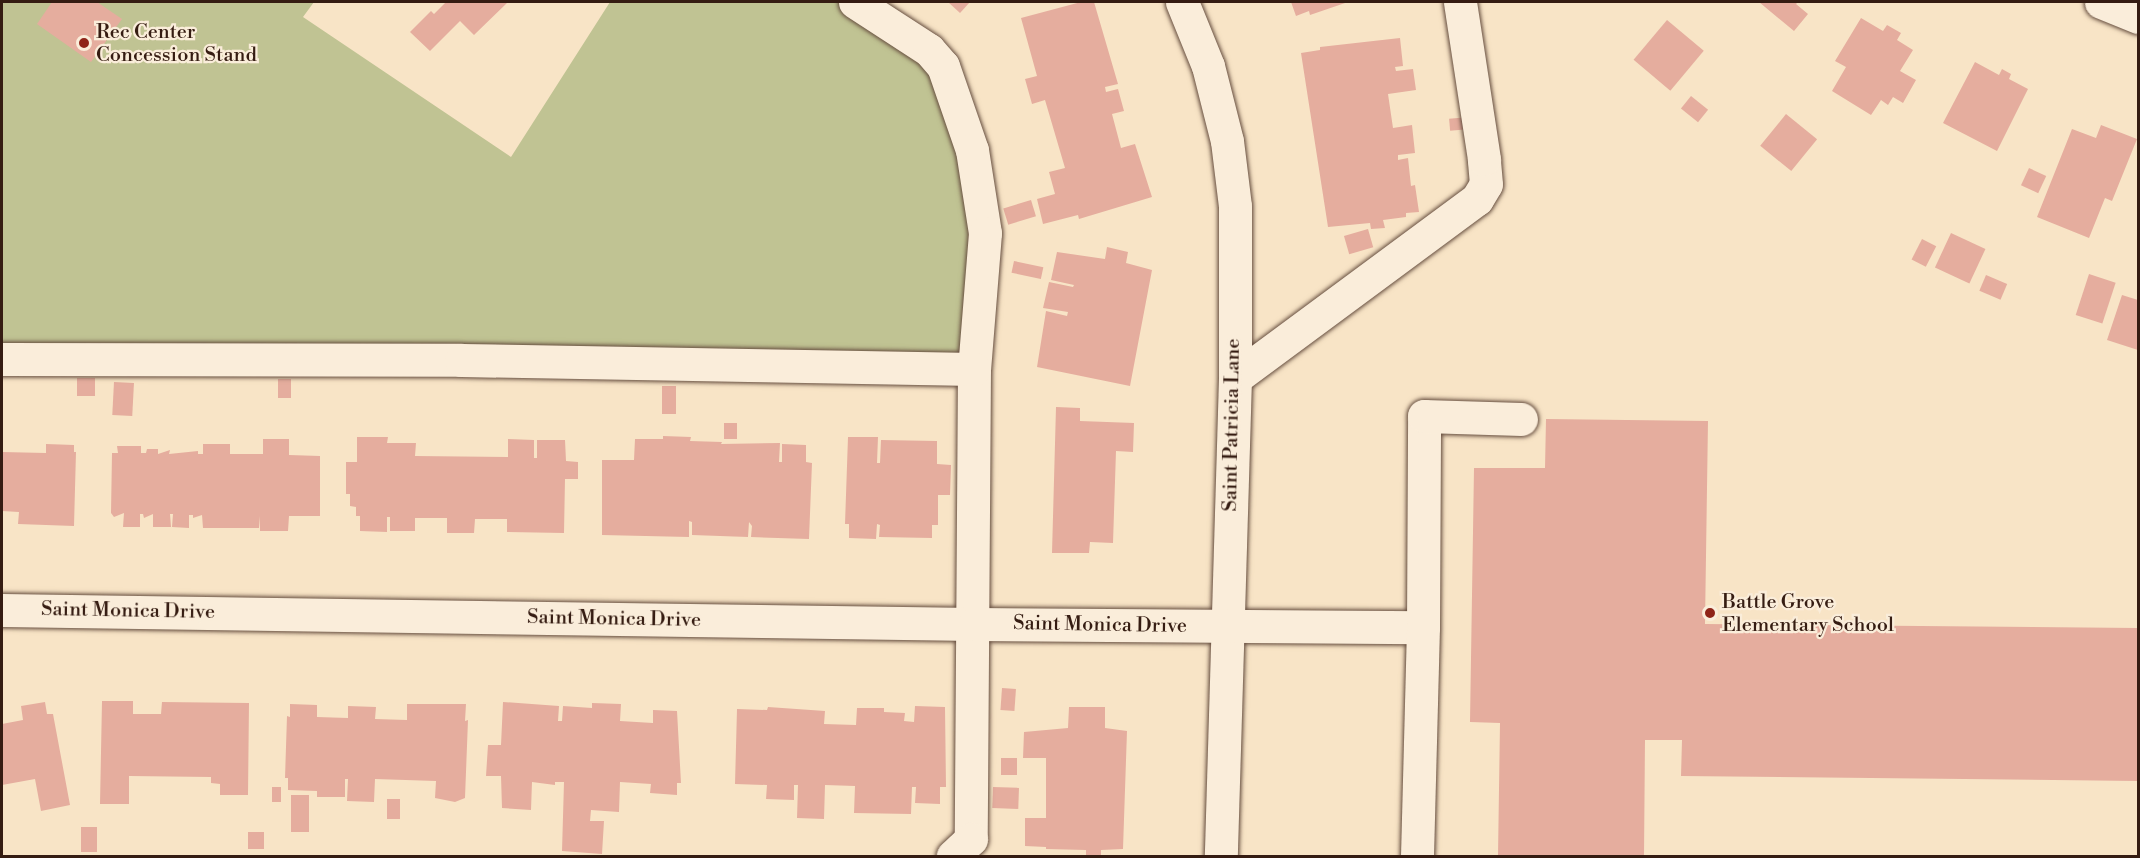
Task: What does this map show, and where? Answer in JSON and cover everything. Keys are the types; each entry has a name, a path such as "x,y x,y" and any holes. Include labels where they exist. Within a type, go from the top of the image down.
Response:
{"street":[{"path":"855,2 929,50 943,66 956,98 972,150 985,233 974,369 971,839 952,856"},
{"name":"Saint Patricia Lane","path":"1182,2 1208,66 1227,141 1235,206 1235,378 1221,856"},
{"path":"1235,378 1477,199 1486,184 1460,2"},
{"path":"2102,2 2139,17"},
{"path":"2,359 449,360 974,369"},
{"path":"1417,856 1423,627 1424,416 1521,419"},
{"name":"Saint Monica Drive","path":"2,610 974,624 1423,627"}],"green space":[{"path":"2,2 314,2 303,17 511,157 610,2 847,2 928,53 969,149 971,362 2,344"}],"building":[{"name":"Rec Center Concession Stand","path":"52,2 97,2 122,19 91,62 37,24"},
{"path":"446,2 508,2 474,35 460,21 430,51 410,32 431,11 434,14"},
{"path":"948,2 970,2 960,13"},
{"path":"1081,2 1094,2 1118,84 1105,87 1106,92 1118,89 1124,111 1112,114 1121,148 1135,144 1152,197 1079,219 1078,215 1043,224 1037,199 1055,194 1049,172 1065,168 1045,100 1032,104 1025,79 1037,76 1021,18"},
{"path":"1291,2 1348,2 1310,15 1309,11 1296,16"},
{"path":"1759,2 1798,2 1796,4 1808,14 1794,31"},
{"path":"1861,18 1883,31 1887,25 1901,33 1897,40 1913,50 1900,71 1916,80 1903,103 1893,97 1888,105 1881,100 1871,115 1832,91 1846,67 1835,61"},
{"path":"1667,20 1704,51 1670,91 1634,60"},
{"path":"1400,38 1403,66 1395,67 1396,71 1413,69 1416,90 1388,94 1393,128 1412,125 1415,153 1398,155 1398,160 1408,158 1411,186 1415,185 1419,212 1406,213 1406,217 1383,220 1385,228 1371,229 1370,223 1328,227 1301,53 1320,50 1320,47"},
{"path":"1975,62 1999,75 2002,69 2011,74 2009,79 2028,89 1997,151 1943,123"},
{"path":"1691,96 1708,110 1698,122 1681,108"},
{"path":"1786,114 1817,139 1791,171 1760,146"},
{"path":"1469,117 1470,129 1450,131 1449,119"},
{"path":"2101,125 2137,139 2112,201 2105,198 2089,238 2037,217 2072,129 2096,138"},
{"path":"2029,168 2046,176 2038,193 2021,185"},
{"path":"1031,200 1036,216 1008,225 1003,208"},
{"path":"1368,229 1373,247 1349,254 1344,236"},
{"path":"1951,233 1985,249 1969,283 1935,267"},
{"path":"1922,239 1936,246 1926,267 1912,259"},
{"path":"1107,247 1128,252 1126,263 1152,270 1130,386 1037,367 1046,311 1067,316 1068,312 1043,308 1049,282 1073,287 1074,285 1051,280 1057,252 1105,259"},
{"path":"1014,261 1043,267 1041,279 1012,273"},
{"path":"2089,274 2116,283 2102,324 2076,315"},
{"path":"1986,275 2007,284 2001,300 1979,291"},
{"path":"2122,295 2138,300 2138,350 2107,340"},
{"path":"77,378 95,378 95,396 77,396"},
{"path":"278,379 291,379 291,398 278,398"},
{"path":"114,382 134,383 132,416 112,415"},
{"path":"662,386 676,386 676,414 662,414"},
{"path":"1056,407 1080,408 1080,421 1134,423 1133,452 1116,451 1113,543 1090,542 1089,553 1052,553"},
{"path":"1546,419 1708,421 1705,624 2138,628 2138,781 1681,776 1682,740 1645,740 1644,856 1498,856 1500,723 1470,722 1474,468 1545,468"},
{"path":"724,423 737,423 737,439 724,439"},
{"path":"663,436 691,437 690,441 722,442 721,444 780,443 779,462 782,462 782,444 806,445 806,462 812,463 809,539 751,537 752,526 749,522 748,537 692,535 692,522 689,521 689,537 602,535 602,460 634,460 635,439 663,439"},
{"path":"357,437 388,437 387,443 416,443 415,456 508,457 508,439 534,440 534,458 537,458 537,440 565,440 566,461 578,462 578,479 565,479 564,533 507,532 507,519 475,519 474,533 447,533 447,518 415,518 415,531 390,531 390,517 387,517 387,532 360,531 360,516 356,516 356,507 350,506 350,494 346,494 346,462 357,462"},
{"path":"848,437 878,437 877,463 880,463 881,440 937,441 937,464 951,465 950,495 938,495 938,525 932,525 932,538 879,537 880,525 877,524 876,539 849,538 849,524 845,524"},
{"path":"263,439 289,439 289,455 320,456 320,516 289,516 288,531 260,531 260,516 259,528 203,528 202,515 193,518 193,515 189,515 189,528 172,527 173,514 170,514 171,527 153,527 153,514 144,518 143,514 140,514 140,527 123,527 124,513 114,517 111,513 112,453 118,453 117,446 141,446 141,453 146,453 147,449 158,449 158,454 170,450 169,454 198,451 198,454 203,454 203,444 230,444 230,454 263,454"},
{"path":"46,444 74,445 74,452 76,452 74,526 18,524 19,512 2,511 2,452 46,453"},
{"path":"1002,688 1016,689 1014,711 1000,710"},
{"path":"102,701 133,701 133,714 161,714 162,702 249,703 248,795 220,795 220,784 211,783 211,777 129,776 129,804 100,804"},
{"path":"45,702 47,714 53,714 70,805 41,811 35,779 2,785 2,724 23,720 21,706"},
{"path":"503,702 559,706 558,721 562,721 563,706 592,708 592,703 621,704 620,721 653,723 653,710 677,711 681,783 677,783 677,795 650,793 651,784 620,782 619,812 591,810 590,821 604,821 602,854 562,851 564,782 555,782 555,785 532,782 531,810 502,808 501,776 486,776 488,745 501,745"},
{"path":"290,704 317,705 317,717 348,718 348,706 376,707 375,719 407,720 407,704 466,704 465,721 468,720 465,798 455,802 435,798 436,781 375,779 374,802 347,801 348,779 345,779 345,797 317,797 317,791 288,790 288,778 285,778 287,716 290,717"},
{"path":"915,706 945,707 946,787 940,787 940,804 915,803 916,787 912,787 911,814 854,813 855,786 825,785 824,819 797,818 798,785 794,785 794,800 766,799 767,785 735,784 737,709 767,710 768,707 825,711 824,724 856,725 857,708 884,708 884,712 905,713 904,721 914,722"},
{"path":"1069,707 1105,707 1105,728 1127,731 1123,849 1101,850 1101,856 1086,856 1086,850 1025,846 1025,818 1046,818 1046,758 1023,758 1024,732 1068,728"},
{"path":"1001,758 1017,758 1017,775 1001,775"},
{"path":"272,787 281,787 281,802 272,802"},
{"path":"993,787 1019,788 1018,809 992,808"},
{"path":"291,795 309,795 309,832 291,832"},
{"path":"387,799 400,799 400,819 387,819"},
{"path":"81,827 97,827 97,852 81,852"},
{"path":"248,832 264,832 264,849 248,849"}],"place":[{"name":"Rec Center Concession Stand","path":"84,43"},
{"name":"Battle Grove Elementary School","path":"1710,613"}]}
